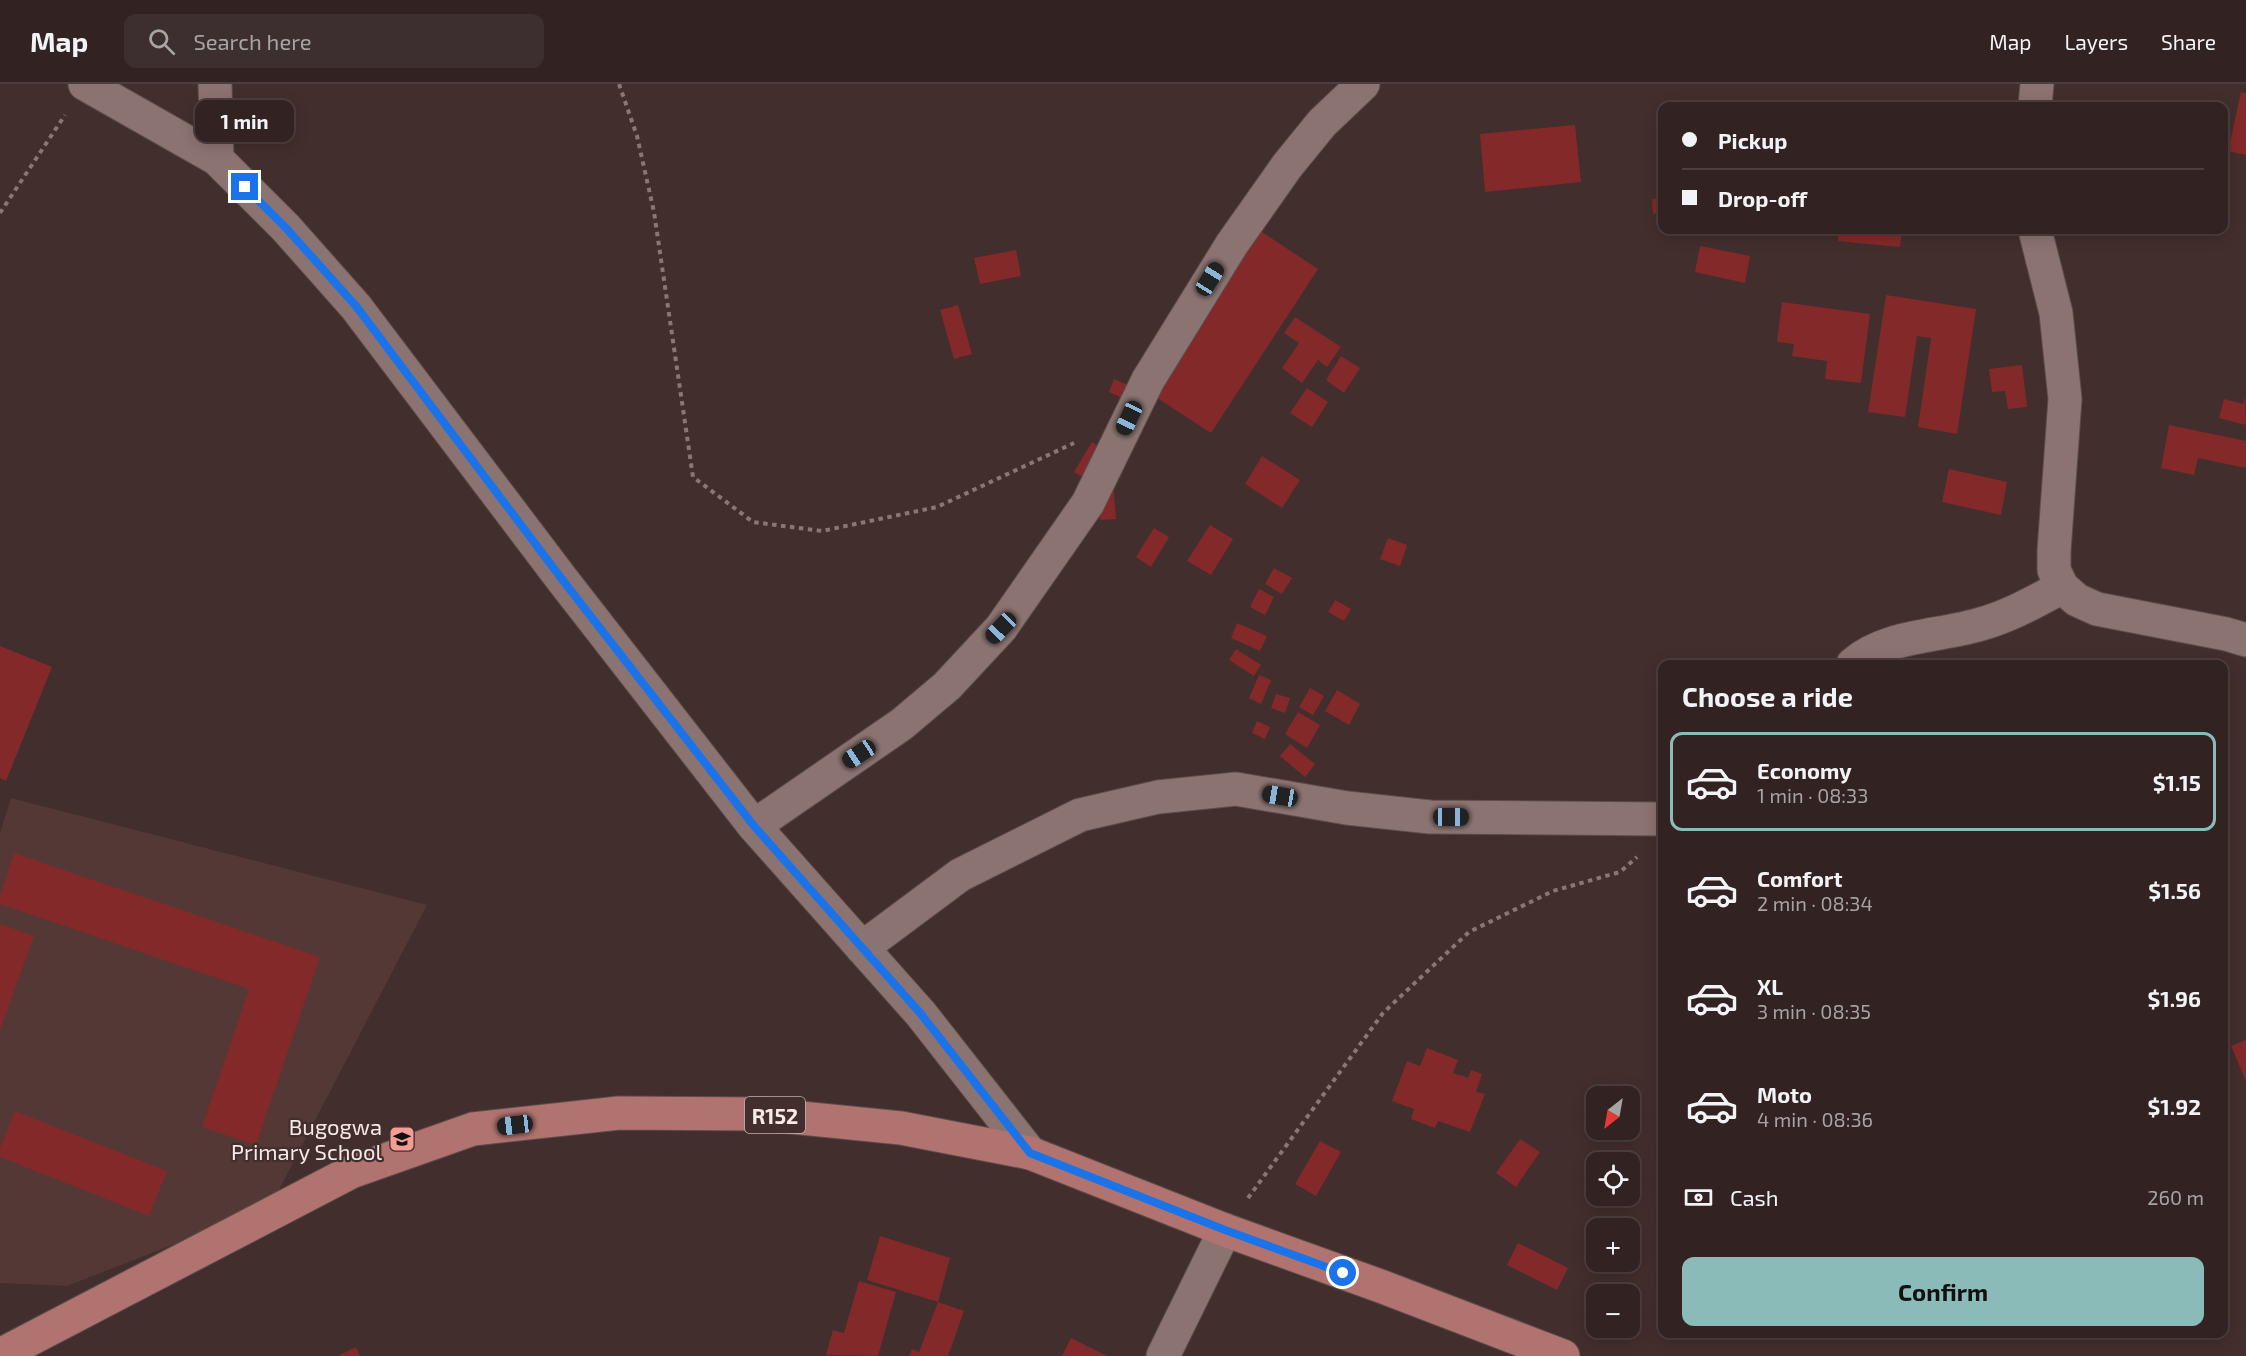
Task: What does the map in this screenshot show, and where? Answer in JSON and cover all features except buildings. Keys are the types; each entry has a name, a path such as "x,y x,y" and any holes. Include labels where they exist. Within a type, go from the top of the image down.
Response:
{"main road":[{"name":"R152","path":"0,1355 351,1172 473,1129 619,1113 761,1114 901,1128 1030,1153 1225,1230 1563,1356"}],"street":[{"path":"85,84 217,159 286,228 356,306 561,578 754,826 921,1014 1030,1153"},
{"path":"215,84 217,159"},
{"path":"754,826 902,724 946,686 1001,628 1088,503 1148,380 1232,244 1301,148 1322,123 1363,84"},
{"path":"2035,102 2037,84"},
{"path":"2036,234 2056,313 2065,399 2054,551 2054,570 2062,587 2078,600 2097,609 2226,633 2246,640"},
{"path":"1860,660 1887,644 1984,624 2010,614 2062,587"},
{"path":"862,948 960,875 1080,815 1158,796 1236,789 1347,808 1430,817 1658,819"},
{"path":"1163,1356 1225,1230"}],"path":[{"path":"0,213 85,84"},
{"path":"619,84 637,136 654,212 693,477 753,522 822,531 937,507 1076,442"},
{"path":"1225,1230 1383,1013 1469,932 1553,891 1620,872 1645,849"}],"shaded area":[{"path":"11,798 427,905 270,1207 67,1286 0,1283 0,833"}],"place":[{"name":"Bugogwa Primary School","path":"402,1139"}],"route":[{"path":"245,187 286,228 356,306 561,578 754,826 921,1014 1030,1153 1225,1230 1343,1273"}]}
